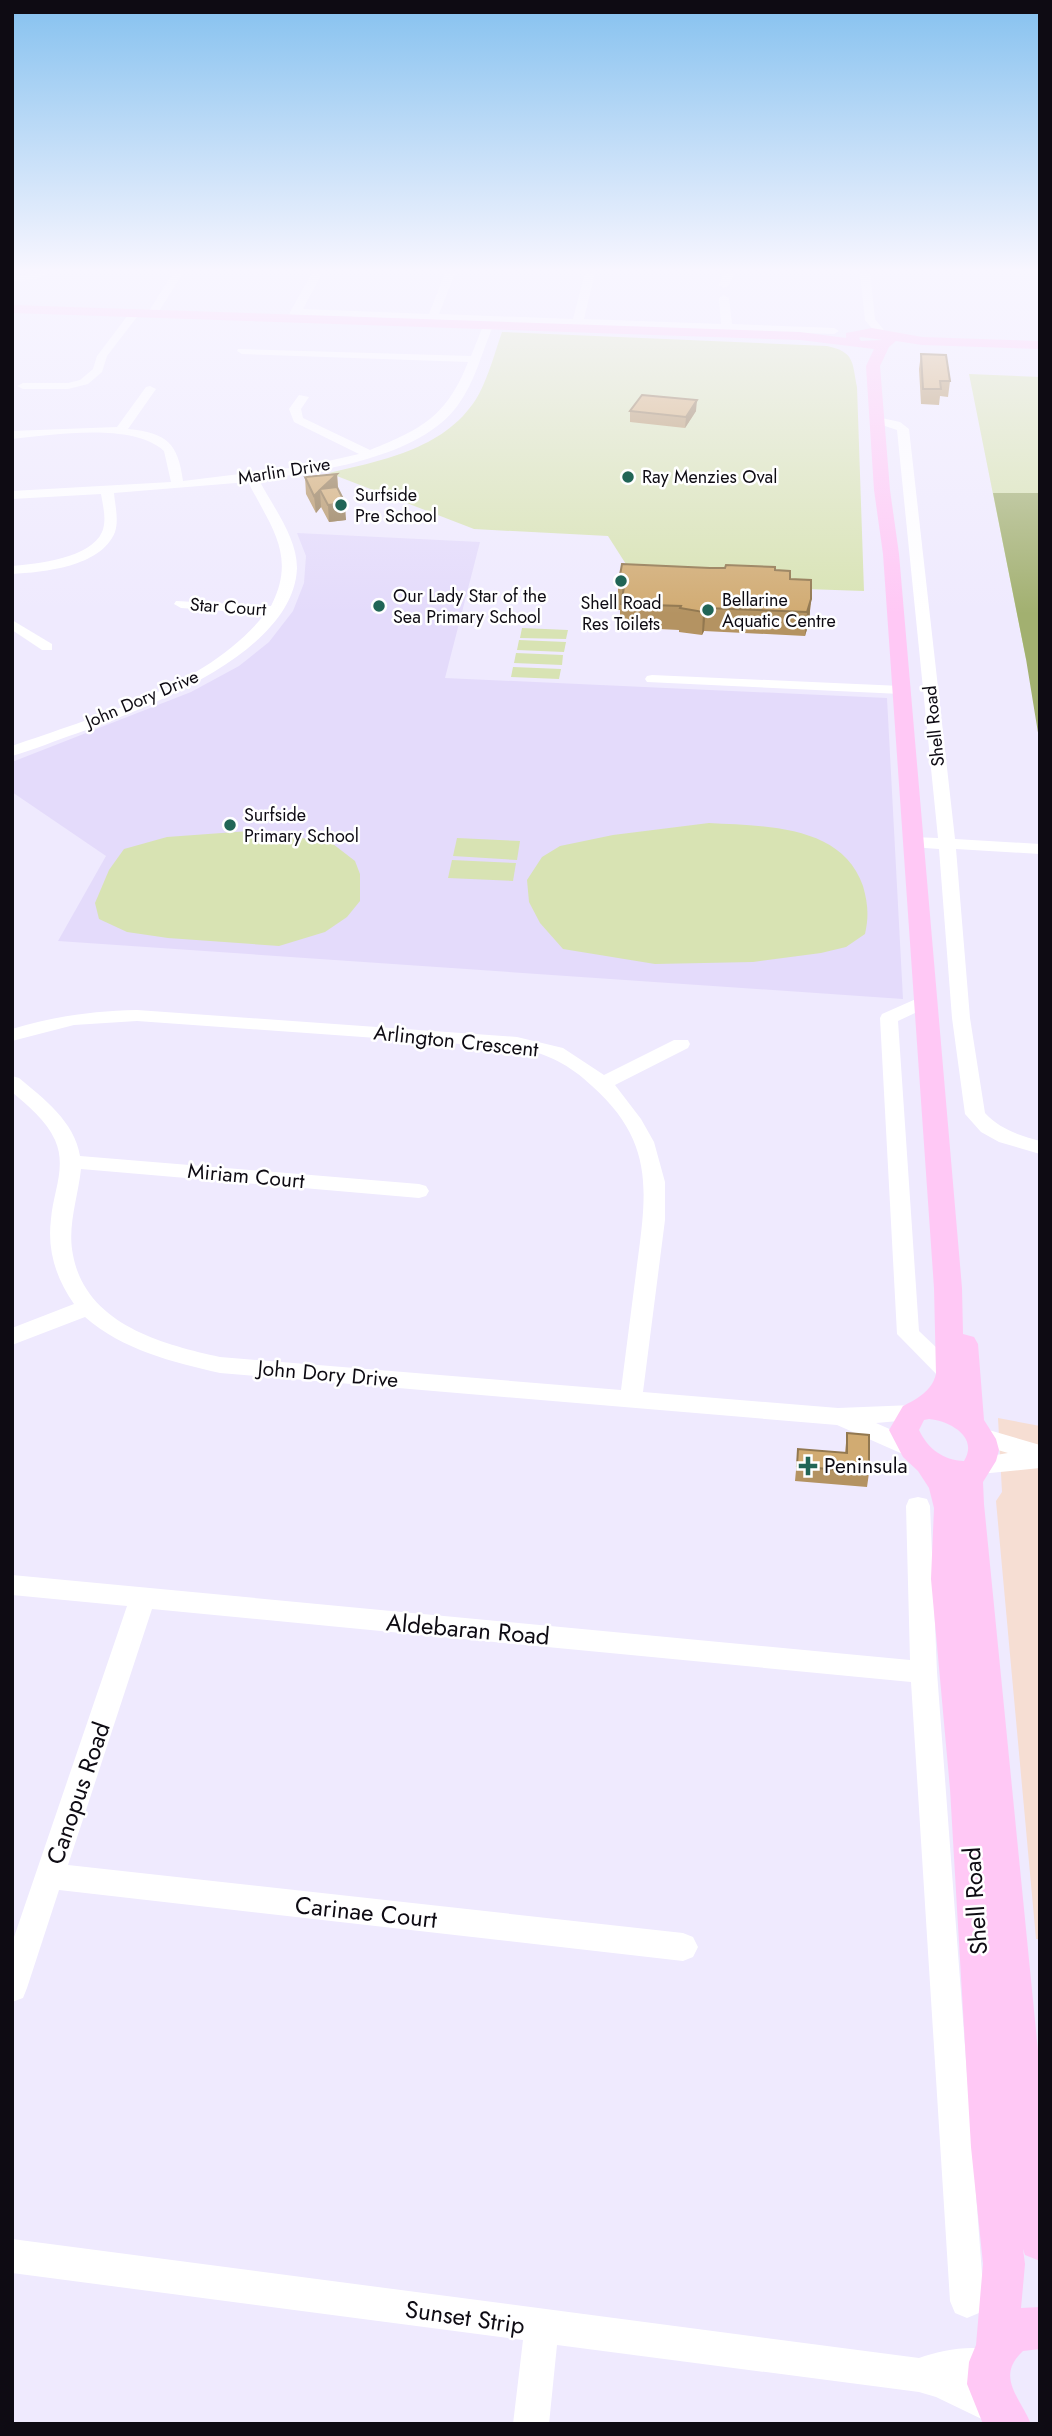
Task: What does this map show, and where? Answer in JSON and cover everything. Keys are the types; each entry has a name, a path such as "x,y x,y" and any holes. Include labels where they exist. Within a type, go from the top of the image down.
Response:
{"main road":[{"name":"Shell Road","path":"875,387 927,1008 948,1288 950,1374"},
{"name":"Shell Road","path":"948,1288 967,1362 976,1449 968,1482 990,1907 991,2147 1004,2264 989,2387 1005,2419"},
{"path":"921,1410 950,1413 976,1449 957,1472 921,1456 904,1430 921,1410 948,1384 950,1374"},
{"name":"Shell Road","path":"921,1456 944,1487 949,1508 947,1579 990,1907 1040,2240"},
{"path":"993,2355 1010,2332 1030,2327 1040,2328"}],"street":[{"name":"Marlin Drive","path":"12,495 252,478 334,464 370,454 419,433 447,412 463,387"},
{"path":"121,430 150,389"},
{"path":"303,397 295,409 298,420 370,454"},
{"name":"Shell Road","path":"877,420 897,424 903,429 947,844 961,1018 975,1114 988,1128 1006,1138 1040,1148"},
{"path":"12,435 121,430 156,438 167,445 172,453 177,484"},
{"name":"John Dory Drive","path":"12,751 153,697 207,671 247,643 267,625 288,583 290,569 284,542 252,478"},
{"path":"12,570 54,564 89,551 101,543 110,526 107,489"},
{"name":"Star Court","path":"181,604 276,611"},
{"path":"12,624 47,647"},
{"path":"652,679 901,690"},
{"path":"911,842 1040,849"},
{"path":"950,1374 908,1334 889,1018 927,1008 961,1018"},
{"name":"Arlington Crescent","path":"12,1035 57,1022 118,1015 504,1041 556,1052 601,1084 629,1115 646,1140 656,1184 631,1400"},
{"path":"601,1084 681,1044"},
{"path":"12,1082 50,1117 66,1141 72,1162"},
{"name":"John Dory Drive","path":"72,1162 61,1220 61,1261 67,1278 86,1308 104,1323 133,1340 175,1356 220,1365 838,1417 921,1410"},
{"name":"Miriam Court","path":"72,1162 419,1191"},
{"path":"12,1337 86,1308"},
{"name":"John Dory Drive","path":"838,1417 921,1456"},
{"path":"976,1449 1040,1456"},
{"name":"Shell Road","path":"918,1506 924,1672 967,2301"},
{"name":"Aldebaran Road","path":"12,1585 924,1672"},
{"name":"Canopus Road","path":"12,1988 143,1598"},
{"name":"Carinae Court","path":"50,1876 683,1947"},
{"name":"Sunset Strip","path":"12,2256 919,2375 940,2381 1005,2419"},
{"path":"531,2424 542,2327"},
{"name":"Sunset Strip","path":"919,2375 993,2355"}],"shaded area":[{"path":"297,533 480,542 445,678 887,698 903,999 58,941 106,856 12,792 12,762 191,692 239,666 269,642 293,611 304,583 306,556"},
{"path":"998,1418 1040,1426 1040,1939 1036,1939 996,1501 1002,1492"}],"green space":[{"path":"482,387 857,387 864,591 638,583 608,536 474,529 329,473 393,457 433,439 451,427"},
{"path":"972,387 1040,387 1040,660 1026,659"},
{"path":"993,493 1040,493 1040,745 1026,659"},
{"path":"522,628 568,630 566,639 520,638"},
{"path":"519,640 566,642 564,652 517,650"},
{"path":"516,653 563,655 562,665 514,663"},
{"path":"513,667 561,669 559,679 511,677"},
{"path":"709,823 753,825 798,832 838,850 853,866 863,886 867,910 865,934 846,947 821,953 753,962 655,964 563,949 540,923 529,902 527,880 542,857 560,846 613,835"},
{"path":"262,830 333,844 355,861 360,874 360,901 347,917 325,932 279,946 168,938 127,932 99,919 95,903 109,870 124,849 167,837"},
{"path":"457,838 520,841 517,860 453,856"},
{"path":"452,860 516,863 513,881 448,878"}],"building":[{"path":"923,387 941,387 941,389 923,389"},
{"path":"642,395 697,400 686,417 630,411"},
{"path":"337,474 321,489 337,487 345,503 328,505 320,490 314,496 305,477"},
{"path":"622,564 710,568 725,568 726,565 775,567 775,570 790,571 790,579 811,580 811,599 807,612 706,608 703,612 680,608 681,606 621,604 624,587 618,586"},
{"path":"847,1433 869,1435 869,1473 797,1466 798,1449 847,1453"}],"place":[{"name":"Ray Menzies Oval","path":"628,477"},
{"name":"Surfside Pre School","path":"341,505"},
{"name":"Shell Road Res Toilets","path":"621,581"},
{"name":"Our Lady Star of the Sea Primary School","path":"379,606"},
{"name":"Bellarine Aquatic Centre","path":"708,610"},
{"name":"Surfside Primary School","path":"230,825"},
{"name":"Peninsula","path":"808,1466"}]}
